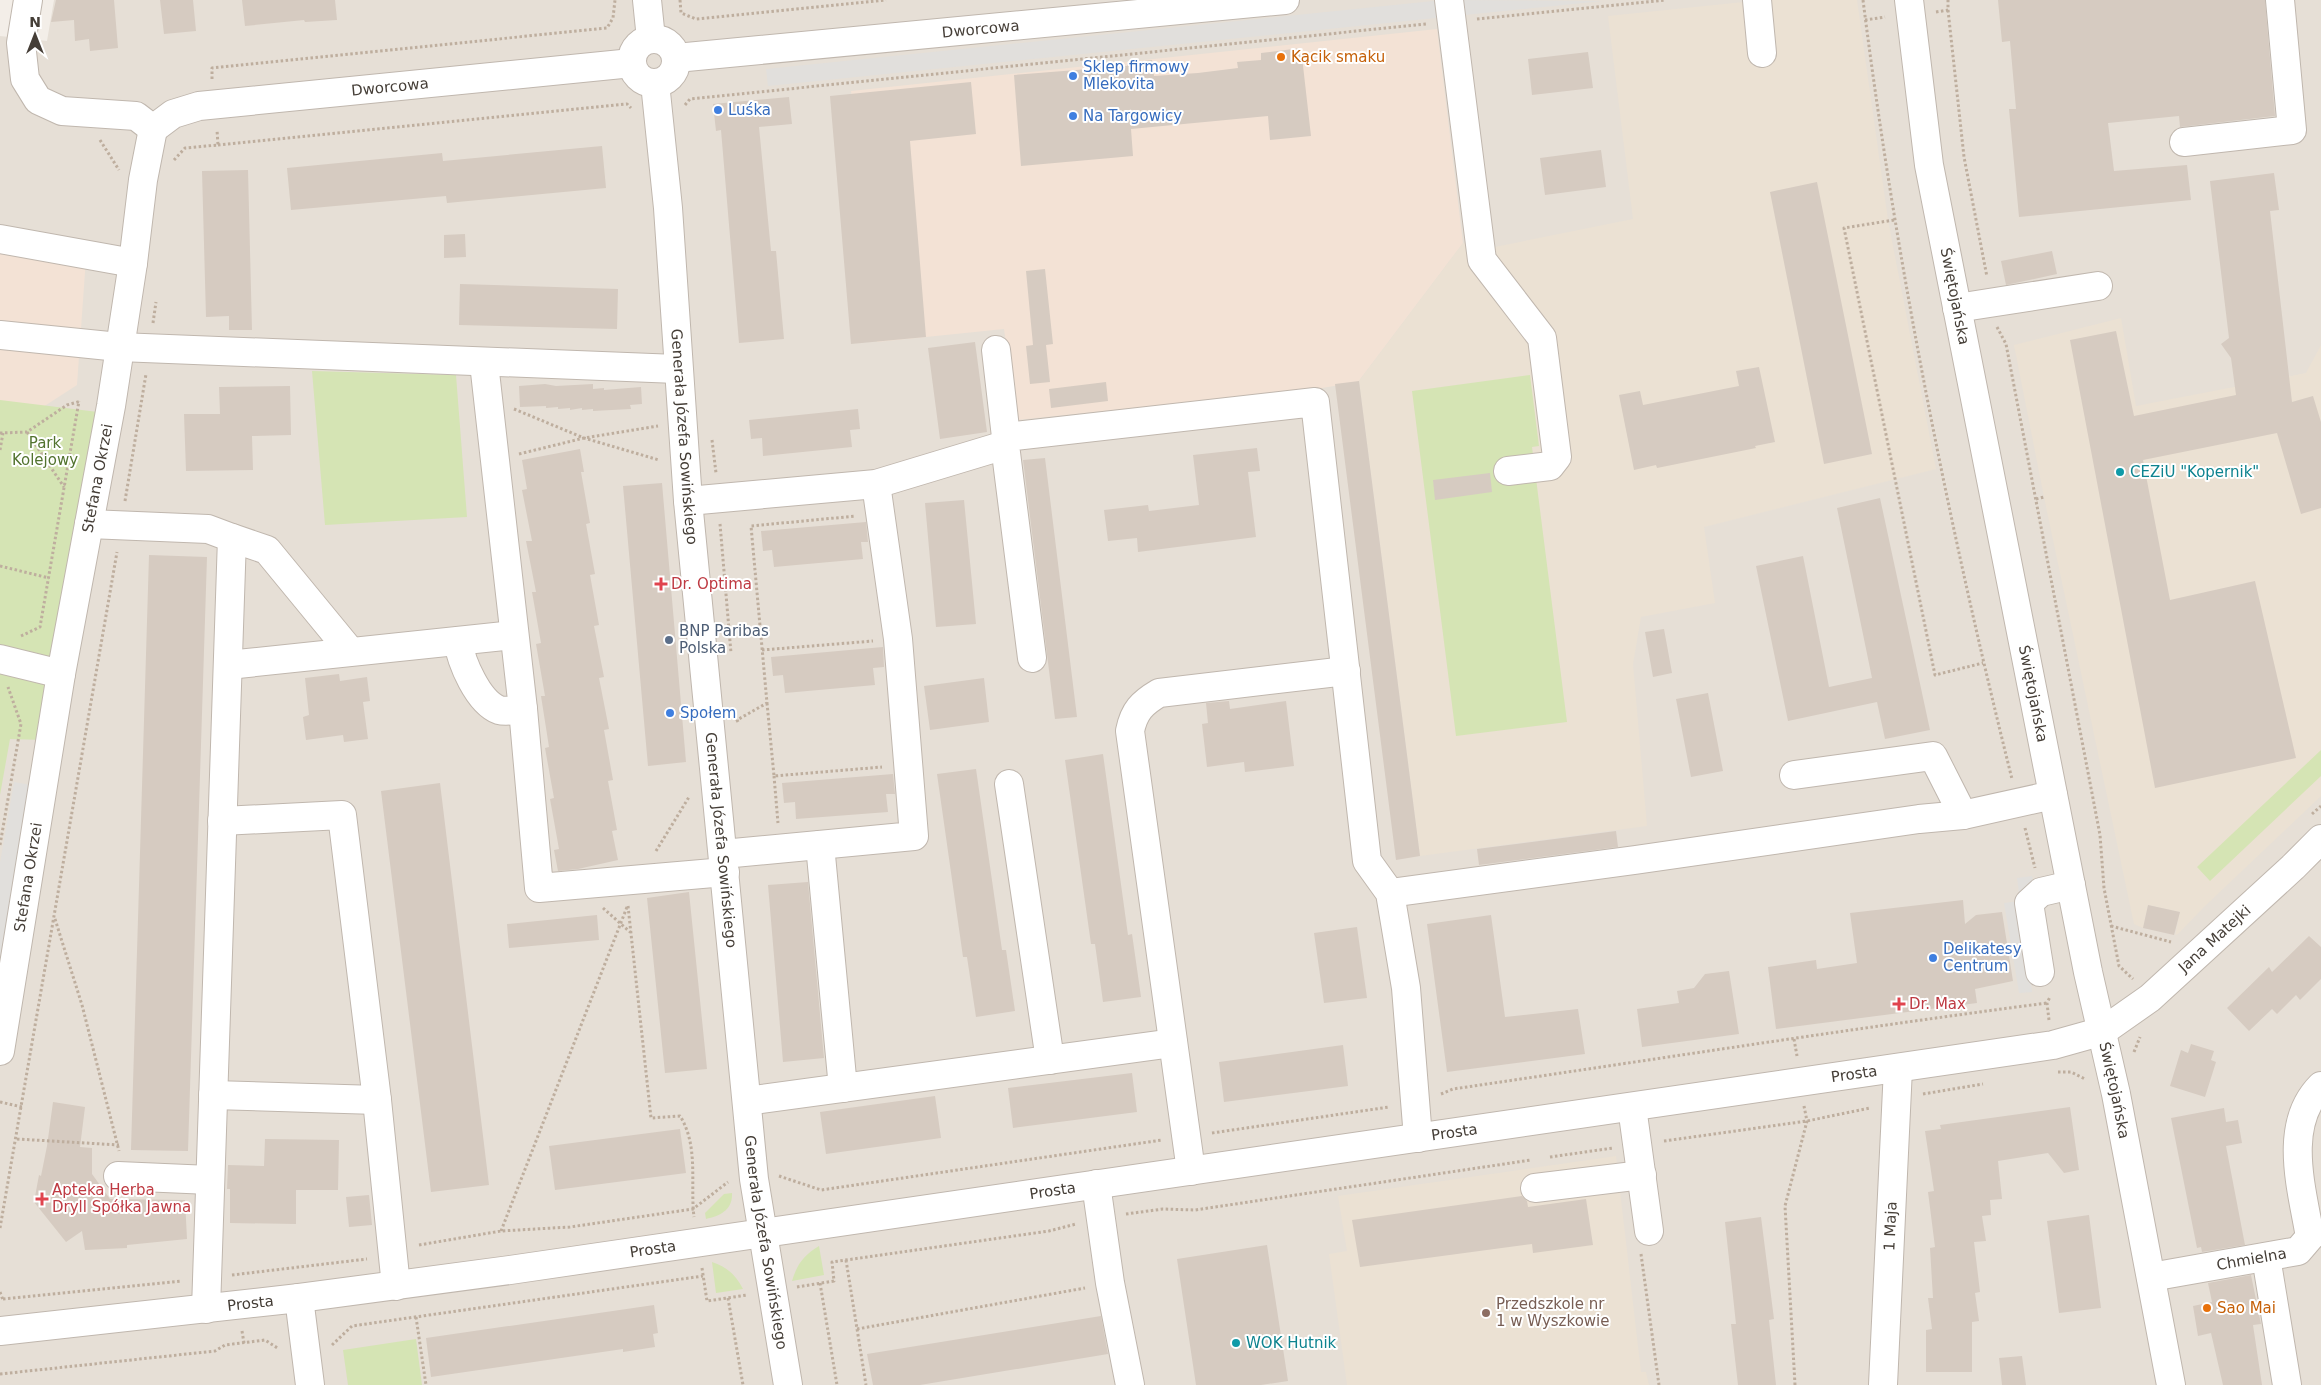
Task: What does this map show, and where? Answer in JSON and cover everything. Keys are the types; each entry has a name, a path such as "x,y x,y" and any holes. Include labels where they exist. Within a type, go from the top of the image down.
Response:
{"street":[{"path":"28,0 21,43 25,79 38,100 62,111 136,116 154,129"},
{"path":"647,0 650,39"},
{"name":"Dworcowa","path":"676,58 1286,0"},
{"path":"1757,0 1762,54"},
{"name":"Świętojańska","path":"1909,0 1929,165 2088,972 2103,1032 2171,1385"},
{"path":"2184,142 2292,130 2280,0"},
{"path":"1450,11 1482,260 1542,338 1557,457 1550,466 1508,471"},
{"path":"650,39 664,41 674,51 676,58 671,75 661,82 655,83 642,80 633,69 632,56 638,44 650,39"},
{"name":"Dworcowa","path":"154,129 173,114 200,106 632,62"},
{"name":"Generała Józefa Sowińskiego","path":"655,83 668,208 688,501 747,1101 762,1233 788,1385"},
{"name":"Stefana Okrzei","path":"0,1051 61,674 120,347 143,180 154,129"},
{"path":"0,239 133,262"},
{"path":"1957,308 2098,286"},
{"path":"0,335 120,347 678,369"},
{"path":"996,350 1005,441 1032,658"},
{"path":"484,362 523,709 539,888 638,879 724,863 781,849 914,836 898,638 876,484"},
{"path":"688,501 876,484 1005,441 1315,402 1367,861 1390,893 1406,988 1418,1138"},
{"path":"89,524 208,529 267,550 350,651"},
{"path":"206,1309 232,538"},
{"path":"228,665 514,635"},
{"path":"458,641 461,659 486,702 501,711 523,709"},
{"path":"5,660 61,674"},
{"path":"1191,1171 1130,731 1133,717 1139,706 1160,693 1346,671"},
{"path":"1794,775 1933,756 1963,814"},
{"path":"1009,784 1050,1060"},
{"path":"1390,893 1963,814 2053,795"},
{"path":"222,821 342,815 377,1100 396,1286"},
{"name":"Jana Matejki","path":"2103,1032 2150,998 2321,839"},
{"path":"820,845 842,1088"},
{"path":"2040,972 2029,903 2041,892 2071,885"},
{"name":"Prosta","path":"0,1331 396,1286 2053,1045 2103,1032"},
{"path":"747,1101 1173,1043"},
{"name":"1 Maja","path":"1883,1385 1898,1068"},
{"name":"Chmielna","path":"2151,1277 2298,1251 2310,1237 2298,1167 2299,1128 2310,1097 2321,1086"},
{"path":"213,1095 377,1100"},
{"path":"1632,1107 1642,1175 1644,1238"},
{"path":"1535,1188 1642,1175"},
{"path":"118,1176 210,1180"},
{"path":"1096,1184 1110,1284 1130,1385"},
{"path":"2266,1257 2287,1385"},
{"path":"299,1298 310,1385"}],"path":[{"path":"213,83 212,68 606,28 613,18 615,0"},
{"path":"680,0 681,12 696,19 886,0"},
{"path":"685,113 684,105 690,99 1450,11 1665,0"},
{"path":"1863,0 1894,220 1954,529 1983,663 2013,783"},
{"path":"1948,10 1964,157 1992,303 1997,326 2006,344 2036,499 2100,835 2104,888 2119,966"},
{"path":"173,162 185,148 627,104 634,110"},
{"path":"216,122 218,145"},
{"path":"1894,220 1844,228 1935,675 1983,663"},
{"path":"0,1228 17,1139 122,525 156,299"},
{"path":"488,398 584,438 665,462"},
{"path":"0,450 2,433 27,432 67,405 80,401 40,626 13,641 5,660 7,685 21,724 0,845"},
{"path":"495,460 584,438 661,426"},
{"path":"27,432 65,488"},
{"path":"2036,499 2044,497"},
{"path":"781,849 766,703 752,526 880,513"},
{"path":"0,566 49,578"},
{"path":"762,650 898,638"},
{"path":"738,730 737,720 766,703"},
{"path":"774,776 908,765"},
{"path":"501,1231 638,879 694,789"},
{"path":"2023,821 2036,874"},
{"path":"628,905 651,1118 680,1116 687,1127 694,1171 693,1209"},
{"path":"54,918 82,1005 119,1145 118,1176"},
{"path":"2112,926 2175,943"},
{"path":"1208,1134 1415,1103 1453,1089 1777,1042 1863,1027 2046,1003"},
{"path":"2132,1059 2144,1032"},
{"path":"2048,1073 2071,1072 2079,1074 2090,1085"},
{"path":"1549,1158 1806,1121 1863,1108 1910,1106 1920,1095 1993,1082"},
{"path":"0,1102 22,1108"},
{"path":"1795,1385 1785,1206 1806,1121"},
{"path":"778,1166 779,1176 821,1190 1171,1138"},
{"path":"17,1139 119,1145"},
{"path":"832,1262 1048,1231 1139,1212 1195,1210 1539,1159"},
{"path":"409,1247 501,1231 570,1227 693,1209 725,1183"},
{"path":"1644,1238 1659,1385"},
{"path":"0,1292 3,1299 372,1259"},
{"path":"846,1260 866,1385"},
{"path":"352,1326 703,1276"},
{"path":"820,1283 837,1385"},
{"path":"857,1328 1110,1284"},
{"path":"728,1298 743,1385"},
{"path":"416,1316 426,1385"},
{"path":"0,1374 215,1351 225,1345 244,1343"}],"shaded area":[{"path":"54,0 2321,0 2321,1385 0,1385 0,36 47,41"},
{"path":"1443,0 1603,1 768,86 766,69"},
{"path":"1763,0 1857,0 1888,220 1936,469 1704,527 1715,603 1641,617 1633,664 1647,826 1420,856 1359,381 1463,243 1495,247 1633,219 1608,16"},
{"path":"1437,29 1463,243 1358,382 1316,389 1017,420 1004,329 877,342 851,91"},
{"path":"0,227 87,244 77,385 26,418 0,422"},
{"path":"2121,318 2136,406 2306,373 2321,345 2321,796 2175,935 2180,912 2148,905 2143,928 2134,924 2014,345"},
{"path":"14,782 31,785 0,975 0,863"},
{"path":"2032,876 2054,971 2030,976 2032,992 2019,993 2004,903 2020,901 2017,878"},
{"name":"Przedszkole nr 1 w Wyszkowie","path":"1616,1156 1641,1372 1646,1372 1649,1385 1347,1385 1329,1254 1347,1251 1338,1196"}],"green space":[{"path":"312,371 456,375 467,517 325,525"},
{"path":"1530,375 1539,446 1532,447 1567,722 1456,736 1412,391"},
{"name":"Park Kolejowy","path":"0,400 98,412 44,740 10,739 0,795"},
{"path":"2321,750 2321,776 2210,881 2197,867"},
{"path":"732,1193 732,1199 725,1211 706,1219 705,1213 724,1194"},
{"path":"819,1246 824,1275 792,1281 802,1260"},
{"path":"712,1262 730,1272 743,1289 716,1293"},
{"path":"416,1339 422,1385 348,1385 343,1350"}],"building":[{"path":"56,0 114,0 118,48 90,51 89,39 75,41 74,20 51,22"},
{"path":"160,0 193,0 196,31 164,34"},
{"path":"242,0 335,0 337,20 305,22 304,20 245,26"},
{"path":"1998,0 2265,0 2275,116 2180,127 2179,116 2108,123 2114,171 2187,165 2191,200 2019,217 2009,109 2016,109 2010,41 2002,42"},
{"path":"1301,48 1311,136 1270,140 1268,116 1131,129 1133,156 1021,166 1014,75 1127,66 1127,63 1152,60 1154,76 1198,73 1238,68 1237,62 1261,60 1261,53"},
{"path":"1588,52 1593,88 1532,95 1528,59"},
{"path":"971,82 976,134 910,141 926,337 851,344 830,96"},
{"path":"789,97 792,124 759,127 771,251 776,251 784,339 739,343 721,130 716,131 713,104"},
{"path":"602,146 606,188 447,203 446,196 291,210 287,168 442,153 443,161"},
{"path":"1601,150 1606,187 1545,195 1540,158"},
{"path":"248,170 252,330 229,330 229,316 206,317 202,171"},
{"path":"2274,173 2279,210 2270,211 2292,402 2313,396 2321,422 2321,508 2301,514 2277,433 2143,460 2170,600 2255,581 2296,758 2155,788 2070,340 2116,331 2134,416 2236,395 2231,358 2221,344 2229,338 2210,181"},
{"path":"1817,182 1872,454 1824,464 1770,192"},
{"path":"465,234 466,257 444,258 444,235"},
{"path":"2052,251 2057,274 2006,285 2001,261"},
{"path":"1045,269 1053,344 1046,345 1050,382 1030,384 1026,346 1033,345 1026,271"},
{"path":"460,284 618,289 617,329 459,325"},
{"path":"975,342 987,432 940,439 928,348"},
{"path":"1759,367 1775,442 1755,446 1756,448 1657,468 1656,465 1634,470 1619,395 1640,391 1643,405 1739,386 1736,371"},
{"path":"1359,381 1420,856 1396,860 1335,384"},
{"path":"1106,382 1108,401 1051,408 1049,389"},
{"path":"545,384 556,386 593,384 593,389 604,388 604,390 641,387 642,404 630,405 631,409 593,411 593,409 582,410 582,408 570,410 570,408 558,409 558,407 546,408 546,406 520,407 519,386"},
{"path":"290,386 291,435 252,436 253,470 186,471 184,414 220,414 219,387"},
{"path":"858,409 860,429 850,430 852,447 763,456 762,438 751,439 749,420"},
{"path":"1257,448 1260,471 1248,472 1256,537 1138,552 1137,538 1108,541 1104,510 1148,505 1149,511 1199,505 1193,455"},
{"path":"580,449 584,472 581,472 590,523 586,524 595,574 590,575 599,625 594,626 604,677 599,678 609,729 604,730 613,780 608,781 617,830 612,831 618,860 578,869 558,871 554,850 559,849 550,799 554,798 545,748 549,747 541,696 545,696 536,644 541,643 532,592 536,592 526,541 532,541 522,490 527,489 522,460"},
{"path":"1045,458 1077,717 1055,719 1023,460"},
{"path":"1490,473 1492,492 1435,500 1433,480"},
{"path":"662,483 686,762 648,766 623,486"},
{"path":"1880,498 1930,730 1885,739 1877,702 1788,721 1756,566 1803,556 1829,687 1872,678 1837,508"},
{"path":"964,500 976,624 936,627 925,503"},
{"path":"866,522 868,542 861,542 863,559 774,567 772,550 763,551 761,531"},
{"path":"149,555 207,557 188,1151 131,1150"},
{"path":"1664,629 1672,673 1653,677 1645,632"},
{"path":"883,647 884,667 873,668 875,685 785,693 783,675 773,676 771,657"},
{"path":"339,674 340,681 367,677 370,701 363,702 368,739 344,742 343,735 306,740 303,717 309,715 305,678"},
{"path":"984,678 989,722 930,730 924,686"},
{"path":"1708,693 1723,771 1691,777 1676,699"},
{"path":"1229,701 1230,709 1286,701 1294,766 1245,772 1244,762 1207,767 1202,724 1208,723 1206,703"},
{"path":"1103,754 1128,935 1132,934 1141,997 1103,1002 1095,944 1091,944 1065,760"},
{"path":"976,769 1002,950 1006,950 1015,1011 976,1017 967,957 963,957 937,774"},
{"path":"893,774 895,794 886,794 888,812 796,819 795,802 784,803 782,783"},
{"path":"440,783 489,1185 431,1192 381,791"},
{"path":"1616,831 1618,847 1479,865 1477,849"},
{"path":"808,882 824,1058 783,1062 768,885"},
{"path":"689,892 707,1069 665,1073 647,898"},
{"path":"1963,900 1965,924 1976,915 2002,912 2013,981 1975,989 1977,1003 1776,1029 1768,967 1816,960 1817,969 1857,963 1850,913"},
{"path":"2148,905 2180,912 2174,935 2143,928"},
{"path":"597,915 599,940 509,948 507,924"},
{"path":"1491,915 1505,1017 1578,1009 1585,1054 1447,1072 1427,924"},
{"path":"1357,927 1367,998 1324,1003 1314,933"},
{"path":"2309,936 2321,947 2321,979 2300,1000 2296,995 2277,1014 2272,1009 2249,1031 2227,1008 2269,967 2272,972"},
{"path":"1729,971 1739,1034 1642,1047 1637,1009 1679,1003 1677,991 1694,988 1705,974"},
{"path":"2191,1044 2214,1051 2211,1060 2216,1062 2205,1097 2170,1086 2181,1050 2188,1053"},
{"path":"1343,1045 1348,1086 1224,1102 1219,1062"},
{"path":"1132,1073 1137,1112 1013,1128 1008,1088"},
{"path":"935,1096 941,1138 826,1154 820,1112"},
{"path":"53,1102 85,1107 80,1147 92,1148 92,1174 110,1199 185,1200 187,1239 127,1245 127,1248 85,1250 82,1231 66,1242 34,1202 47,1146"},
{"path":"2070,1107 2079,1170 2064,1173 2048,1153 1998,1161 2002,1199 1990,1200 1991,1215 1982,1216 1986,1241 1974,1242 1980,1292 1975,1293 1979,1321 1972,1322 1972,1372 1926,1372 1926,1330 1932,1329 1928,1298 1933,1298 1930,1248 1935,1247 1928,1192 1934,1191 1925,1131 1941,1129 1940,1125"},
{"path":"2224,1108 2226,1122 2238,1120 2242,1143 2226,1146 2245,1245 2202,1252 2201,1247 2197,1248 2171,1118"},
{"path":"680,1129 686,1173 555,1190 549,1146"},
{"path":"265,1139 339,1140 338,1190 296,1190 296,1224 230,1223 230,1189 227,1189 228,1165 264,1166"},
{"path":"369,1195 372,1225 349,1227 346,1197"},
{"path":"1522,1196 1527,1201 1528,1207 1586,1199 1593,1245 1533,1253 1532,1244 1360,1267 1352,1220"},
{"path":"2089,1215 2101,1308 2059,1313 2047,1221"},
{"path":"1761,1217 1774,1319 1769,1320 1776,1385 1738,1385 1731,1324 1736,1324 1725,1222"},
{"name":"WOK Hutnik","path":"1267,1245 1288,1381 1261,1385 1196,1385 1177,1259"},
{"path":"2251,1275 2261,1324 2253,1325 2262,1385 2223,1385 2211,1333 2198,1336 2193,1306 2212,1302 2208,1283"},
{"path":"654,1305 658,1333 653,1334 655,1347 623,1352 623,1349 431,1377 426,1338"},
{"path":"1101,1316 1108,1354 920,1385 873,1385 867,1354"},
{"path":"2022,1356 2026,1385 2002,1385 1999,1358"}],"place":[{"name":"Kącik smaku","path":"1281,57"},
{"name":"Sklep firmowy Mlekovita","path":"1073,76"},
{"name":"Luśka","path":"718,110"},
{"name":"Na Targowicy","path":"1073,116"},
{"name":"CEZiU \"Kopernik\"","path":"2120,472"},
{"name":"Dr. Optima","path":"661,584"},
{"name":"BNP Paribas Polska","path":"669,640"},
{"name":"Społem","path":"670,713"},
{"name":"Delikatesy Centrum","path":"1933,958"},
{"name":"Dr. Max","path":"1899,1004"},
{"name":"Apteka Herba Dryll Spółka Jawna","path":"42,1199"},
{"name":"Sao Mai","path":"2207,1308"},
{"name":"Przedszkole nr 1 w Wyszkowie","path":"1486,1313"},
{"name":"WOK Hutnik","path":"1236,1343"}]}
